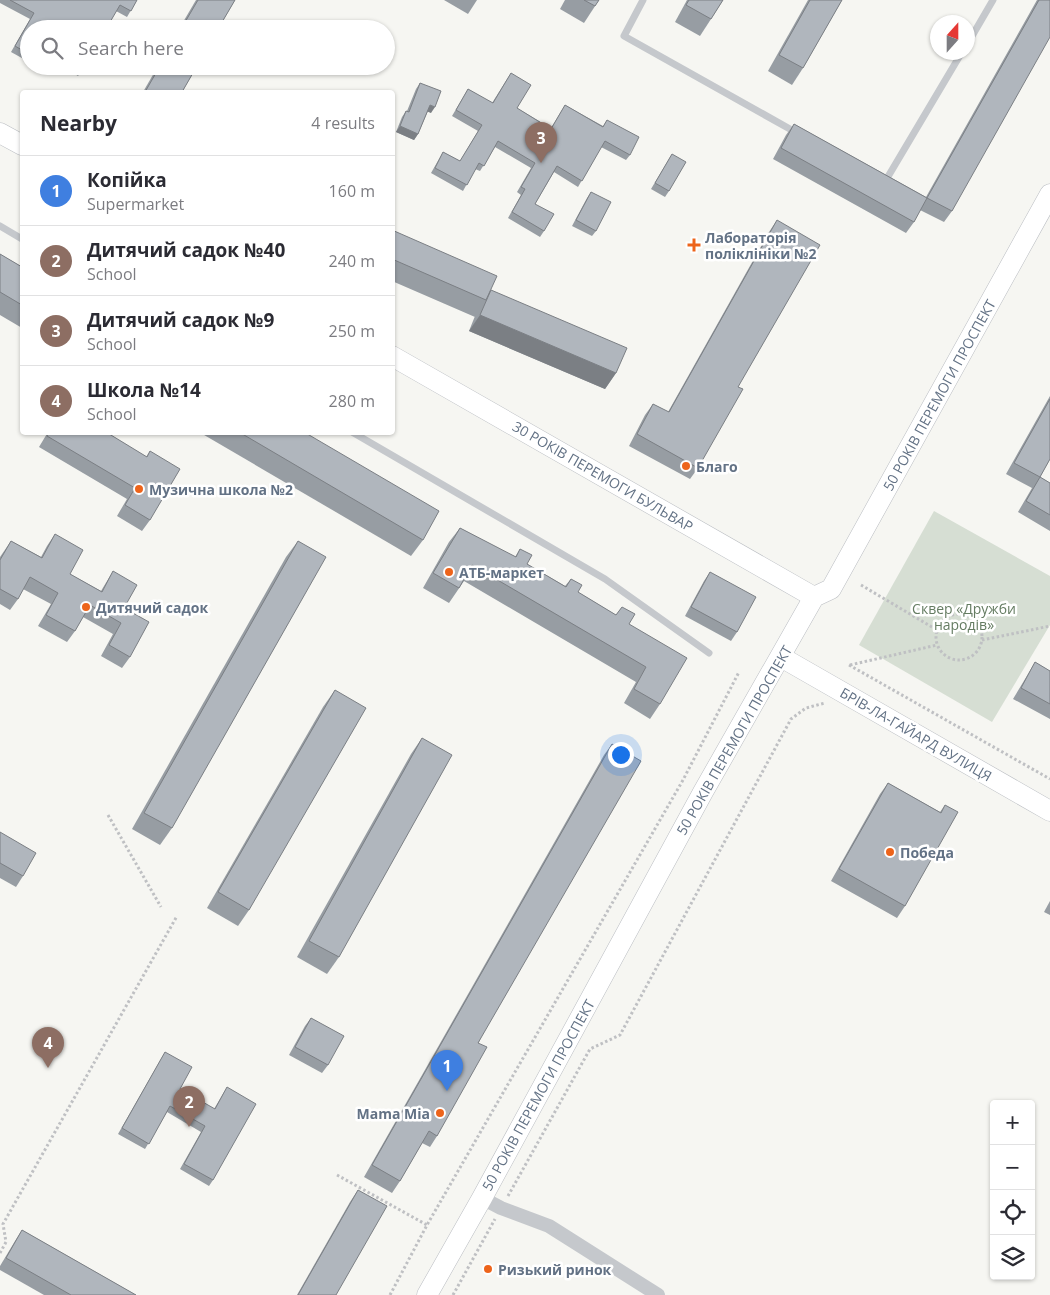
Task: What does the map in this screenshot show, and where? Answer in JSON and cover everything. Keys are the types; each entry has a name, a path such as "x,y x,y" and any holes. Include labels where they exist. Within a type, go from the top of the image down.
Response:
{"main road":[{"path":"0,133 20,144"},
{"name":"50 РОКІВ ПЕРЕМОГИ ПРОСПЕКТ","path":"427,1295 482,1198 703,792 814,597 831,589 1050,194"},
{"name":"30 РОКІВ ПЕРЕМОГИ БУЛЬВАР","path":"395,358 814,597"},
{"name":"БРІВ-ЛА-ГАЙАРД ВУЛИЦЯ","path":"781,657 1050,811"}],"street":[{"path":"482,1198 501,1208 549,1226 658,1295"}],"lane":[{"path":"643,0 624,36 802,136"},
{"path":"975,31 994,0"},
{"path":"878,175 886,180 957,60"},
{"path":"0,226 20,238"},
{"path":"357,435 605,580 709,653"}],"path":[{"path":"861,585 937,630"},
{"path":"952,615 967,616 979,625 982,640 975,654 962,660 947,657 937,646 937,630 940,624 952,615"},
{"path":"982,640 1050,626"},
{"path":"937,646 849,665 1050,779"},
{"path":"390,1295 427,1225 682,780 739,672"},
{"path":"453,1295 590,1049 620,1035 791,720 806,708 828,702"},
{"path":"108,815 161,907"},
{"path":"0,1253 6,1242 3,1224 176,916"},
{"path":"337,1175 427,1225"}],"green space":[{"name":"Сквер «Дружби народів»","path":"934,511 1050,576 1050,625 992,722 859,645"}],"building":[{"path":"10,0 137,0 131,11 120,5 111,20 30,20 34,13"},
{"path":"198,0 235,0 223,20 186,20"},
{"path":"584,0 599,0 595,6"},
{"path":"689,0 723,0 711,19 686,5"},
{"path":"810,0 842,0 803,68 779,55"},
{"path":"1039,0 1050,0 1050,37 952,211 927,198"},
{"path":"20,37 20,49 15,46"},
{"path":"511,73 531,85 517,108 551,129 565,105 603,127 607,120 639,137 630,155 605,141 582,181 557,166 535,204 554,214 544,231 512,212 525,189 521,187 535,163 498,141 484,166 479,163 467,185 435,168 443,152 460,161 482,125 456,110 468,89 493,103"},
{"path":"155,75 192,75 183,90 146,90"},
{"path":"420,83 441,91 435,107 430,105 418,134 400,126 406,111 409,112"},
{"path":"794,124 927,198 914,222 781,148"},
{"path":"672,154 686,162 669,191 655,183"},
{"path":"591,192 611,202 596,231 576,220"},
{"path":"777,220 820,245 738,387 743,389 698,468 637,434 653,404 669,412"},
{"path":"395,231 497,276 486,300 395,260"},
{"path":"0,254 20,266 20,304 0,292"},
{"path":"491,290 627,348 616,373 480,315"},
{"path":"1050,399 1050,459 1040,477 1014,463"},
{"name":"Музична школа №2","path":"111,435 147,457 150,451 180,469 150,520 125,505 135,488 47,436"},
{"path":"244,435 309,435 439,511 423,540"},
{"path":"1040,477 1050,483 1050,515 1026,501"},
{"path":"460,528 516,557 520,549 532,555 527,564 566,587 571,579 582,585 578,592 616,615 622,607 635,614 629,624 687,658 660,704 634,689 646,667 472,565 459,588 433,573"},
{"name":"Дитячий садок","path":"55,534 83,550 70,574 102,592 113,571 137,585 124,608 149,622 130,657 109,645 121,623 90,605 75,631 46,615 58,593 30,577 18,599 0,589 0,560 11,541 42,558"},
{"path":"298,541 326,557 172,828 144,813"},
{"path":"710,572 756,597 737,632 691,607"},
{"path":"1035,662 1050,671 1050,704 1021,688"},
{"path":"335,690 366,708 249,910 218,892"},
{"path":"422,738 452,755 339,957 309,941"},
{"path":"612,744 641,761 478,1043 487,1047 437,1136 429,1131 400,1181 372,1165"},
{"name":"Победа","path":"888,783 941,813 945,805 958,812 905,906 839,869"},
{"path":"0,832 36,853 23,876 0,863"},
{"path":"311,1018 344,1036 328,1065 295,1047"},
{"path":"165,1052 192,1067 180,1089 215,1109 227,1087 256,1104 213,1180 184,1164 205,1126 170,1106 149,1144 122,1128"},
{"path":"358,1190 387,1206 336,1295 298,1295"},
{"path":"22,1230 136,1295 71,1295 6,1258"}],"place":[{"name":"Дитячий садок №9","path":"541,163"},
{"name":"Лабораторія поліклініки №2","path":"694,245"},
{"name":"Благо","path":"686,466"},
{"name":"Музична школа №2","path":"139,489"},
{"name":"АТБ-маркет","path":"449,572"},
{"name":"Дитячий садок","path":"86,607"},
{"name":"Победа","path":"890,852"},
{"name":"Школа №14","path":"48,1068"},
{"name":"Копійка","path":"447,1091"},
{"name":"Mama Mia","path":"440,1113"},
{"name":"Дитячий садок №40","path":"189,1127"},
{"name":"Ризький ринок","path":"488,1269"}]}
